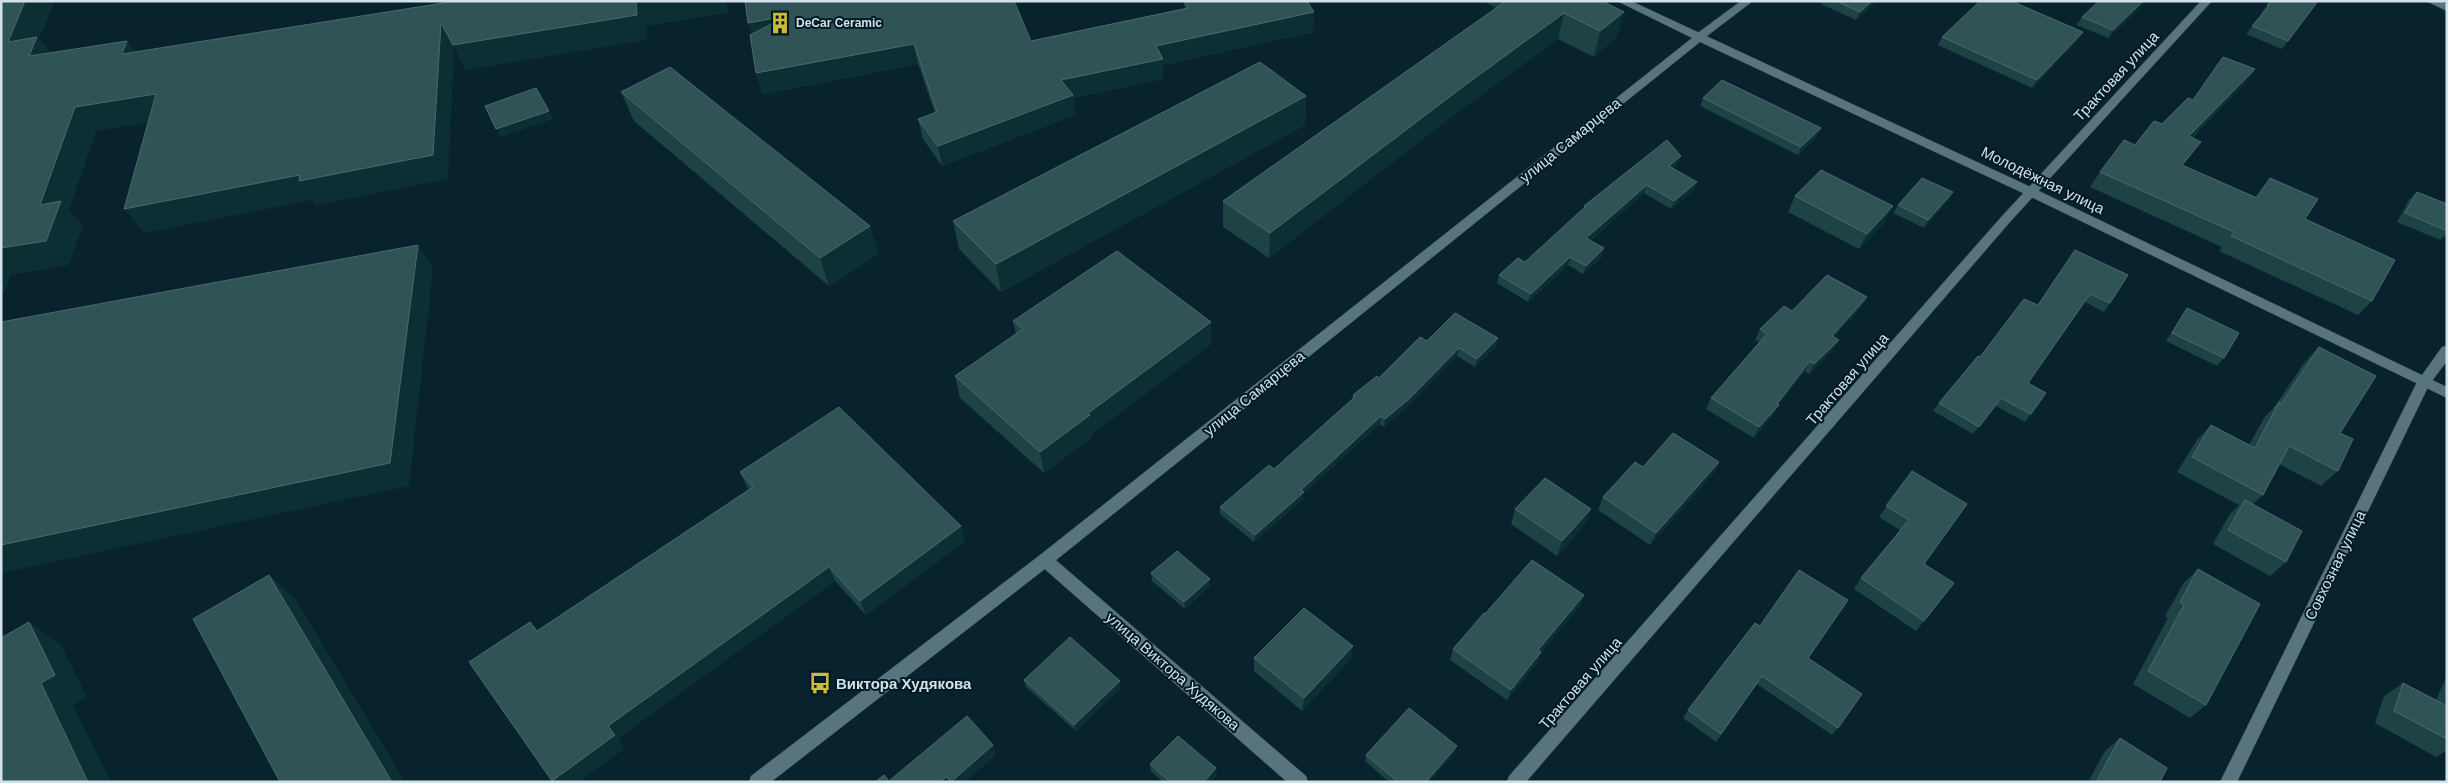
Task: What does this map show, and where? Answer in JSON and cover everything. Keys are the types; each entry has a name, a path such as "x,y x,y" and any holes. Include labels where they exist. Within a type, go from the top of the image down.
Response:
{"street":[{"name":"Молодёжная улица","path":"1622,1 2031,192 2447,393"},
{"name":"улица Самарцева","path":"757,782 1045,560 1700,37 1748,1"},
{"name":"Трактовая улица","path":"1515,782 2031,192 2207,1"},
{"path":"2431,1 2447,8"},
{"name":"Совхозная улица","path":"2228,782 2424,382 2447,351"},
{"name":"улица Виктора Худякова","path":"1045,560 1300,782"}],"building":[{"path":"1,1 25,1 8,42 37,37 29,56 127,41 122,54 456,1 641,1 636,2 637,15 453,45 441,23 433,155 299,181 300,175 124,209 156,94 75,107 40,205 61,201 46,241 1,248"},
{"path":"745,1 1014,1 1031,41 1188,8 1184,2 1187,1 1307,1 1314,12 1156,46 1163,59 1061,80 1073,95 938,146 918,119 937,112 914,44 756,73 750,35 787,16 748,23"},
{"path":"1506,1 1602,1 1624,12 1600,31 1564,13 1270,233 1223,201"},
{"path":"1836,1 1872,1 1860,12"},
{"path":"1980,1 2011,1 2083,32 2037,80 1942,37"},
{"path":"2099,1 2143,1 2113,30 2082,17"},
{"path":"2271,1 2318,1 2288,41 2252,26"},
{"path":"2223,57 2255,69 2189,136 2201,142 2182,165 2257,198 2270,178 2318,199 2305,219 2395,260 2372,301 2231,236 2234,232 2100,172 2124,140 2135,145 2154,121 2162,124 2188,98 2193,100"},
{"path":"1260,62 1306,96 996,264 953,221"},
{"path":"670,67 870,226 820,258 621,92"},
{"path":"1722,80 1821,128 1801,147 1703,98"},
{"path":"536,88 549,111 496,129 485,106"},
{"path":"1667,140 1681,156 1669,166 1697,182 1674,201 1647,185 1586,238 1604,248 1586,266 1570,257 1531,294 1499,275 1518,258 1525,262 1584,206"},
{"path":"1821,170 1893,206 1867,234 1795,196"},
{"path":"1922,178 1953,192 1928,220 1898,205"},
{"path":"2417,192 2447,204 2447,231 2405,213"},
{"path":"418,245 390,463 1,545 1,322"},
{"path":"2075,250 2128,275 2110,303 2090,294 2028,383 2046,393 2031,414 2001,398 1979,427 1939,403 1978,356 1980,357 2024,299 2038,305"},
{"path":"1117,251 1211,322 1087,414 1090,415 1040,452 955,376 1023,329 1013,321"},
{"path":"1827,275 1867,297 1832,336 1839,340 1814,364 1810,361 1777,404 1779,405 1759,427 1711,398 1767,334 1760,329 1784,306 1792,311"},
{"path":"2187,308 2239,333 2224,358 2172,333"},
{"path":"1455,313 1498,338 1477,359 1459,348 1409,399 1385,419 1381,416 1301,490 1304,492 1255,535 1220,507 1269,465 1274,469 1355,397 1353,395 1377,376 1379,378 1420,337 1427,341"},
{"path":"2319,347 2376,376 2340,433 2353,439 2338,471 2289,446 2263,495 2192,457 2211,425 2255,448 2279,402 2281,404"},
{"path":"839,407 961,526 860,601 829,567 608,726 615,735 552,781 469,662 530,622 537,631 753,487 740,472"},
{"path":"1673,433 1719,462 1656,533 1603,497 1635,462 1643,467"},
{"path":"1912,471 1967,504 1924,564 1954,583 1924,621 1861,578 1909,520 1886,506"},
{"path":"1545,478 1591,509 1562,541 1515,509"},
{"path":"2245,500 2302,531 2286,562 2228,530"},
{"path":"1177,551 1210,579 1184,602 1151,573"},
{"path":"1532,560 1584,595 1538,650 1541,652 1511,690 1453,649"},
{"path":"2198,569 2260,604 2206,705 2148,671 2184,605 2180,602"},
{"path":"1799,570 1848,600 1808,658 1862,694 1838,728 1762,676 1721,734 1688,710 1755,623 1760,626"},
{"path":"269,575 392,782 280,782 193,619"},
{"path":"1304,608 1353,646 1304,698 1254,658"},
{"path":"29,622 55,675 41,683 88,782 1,782 1,638"},
{"path":"1070,637 1120,681 1074,725 1024,680"},
{"path":"2403,683 2447,706 2447,739 2394,711"},
{"path":"1409,708 1457,746 1426,782 1398,782 1366,755"},
{"path":"967,716 993,745 951,782 946,777 941,782 875,782 884,775 889,781"},
{"path":"1178,736 1216,768 1204,782 1170,782 1150,764"},
{"path":"2120,738 2167,768 2160,782 2100,782 2097,780"}],"place":[{"name":"DeCar Ceramic","path":"780,23"},
{"name":"Виктора Худякова","path":"820,683"}]}
